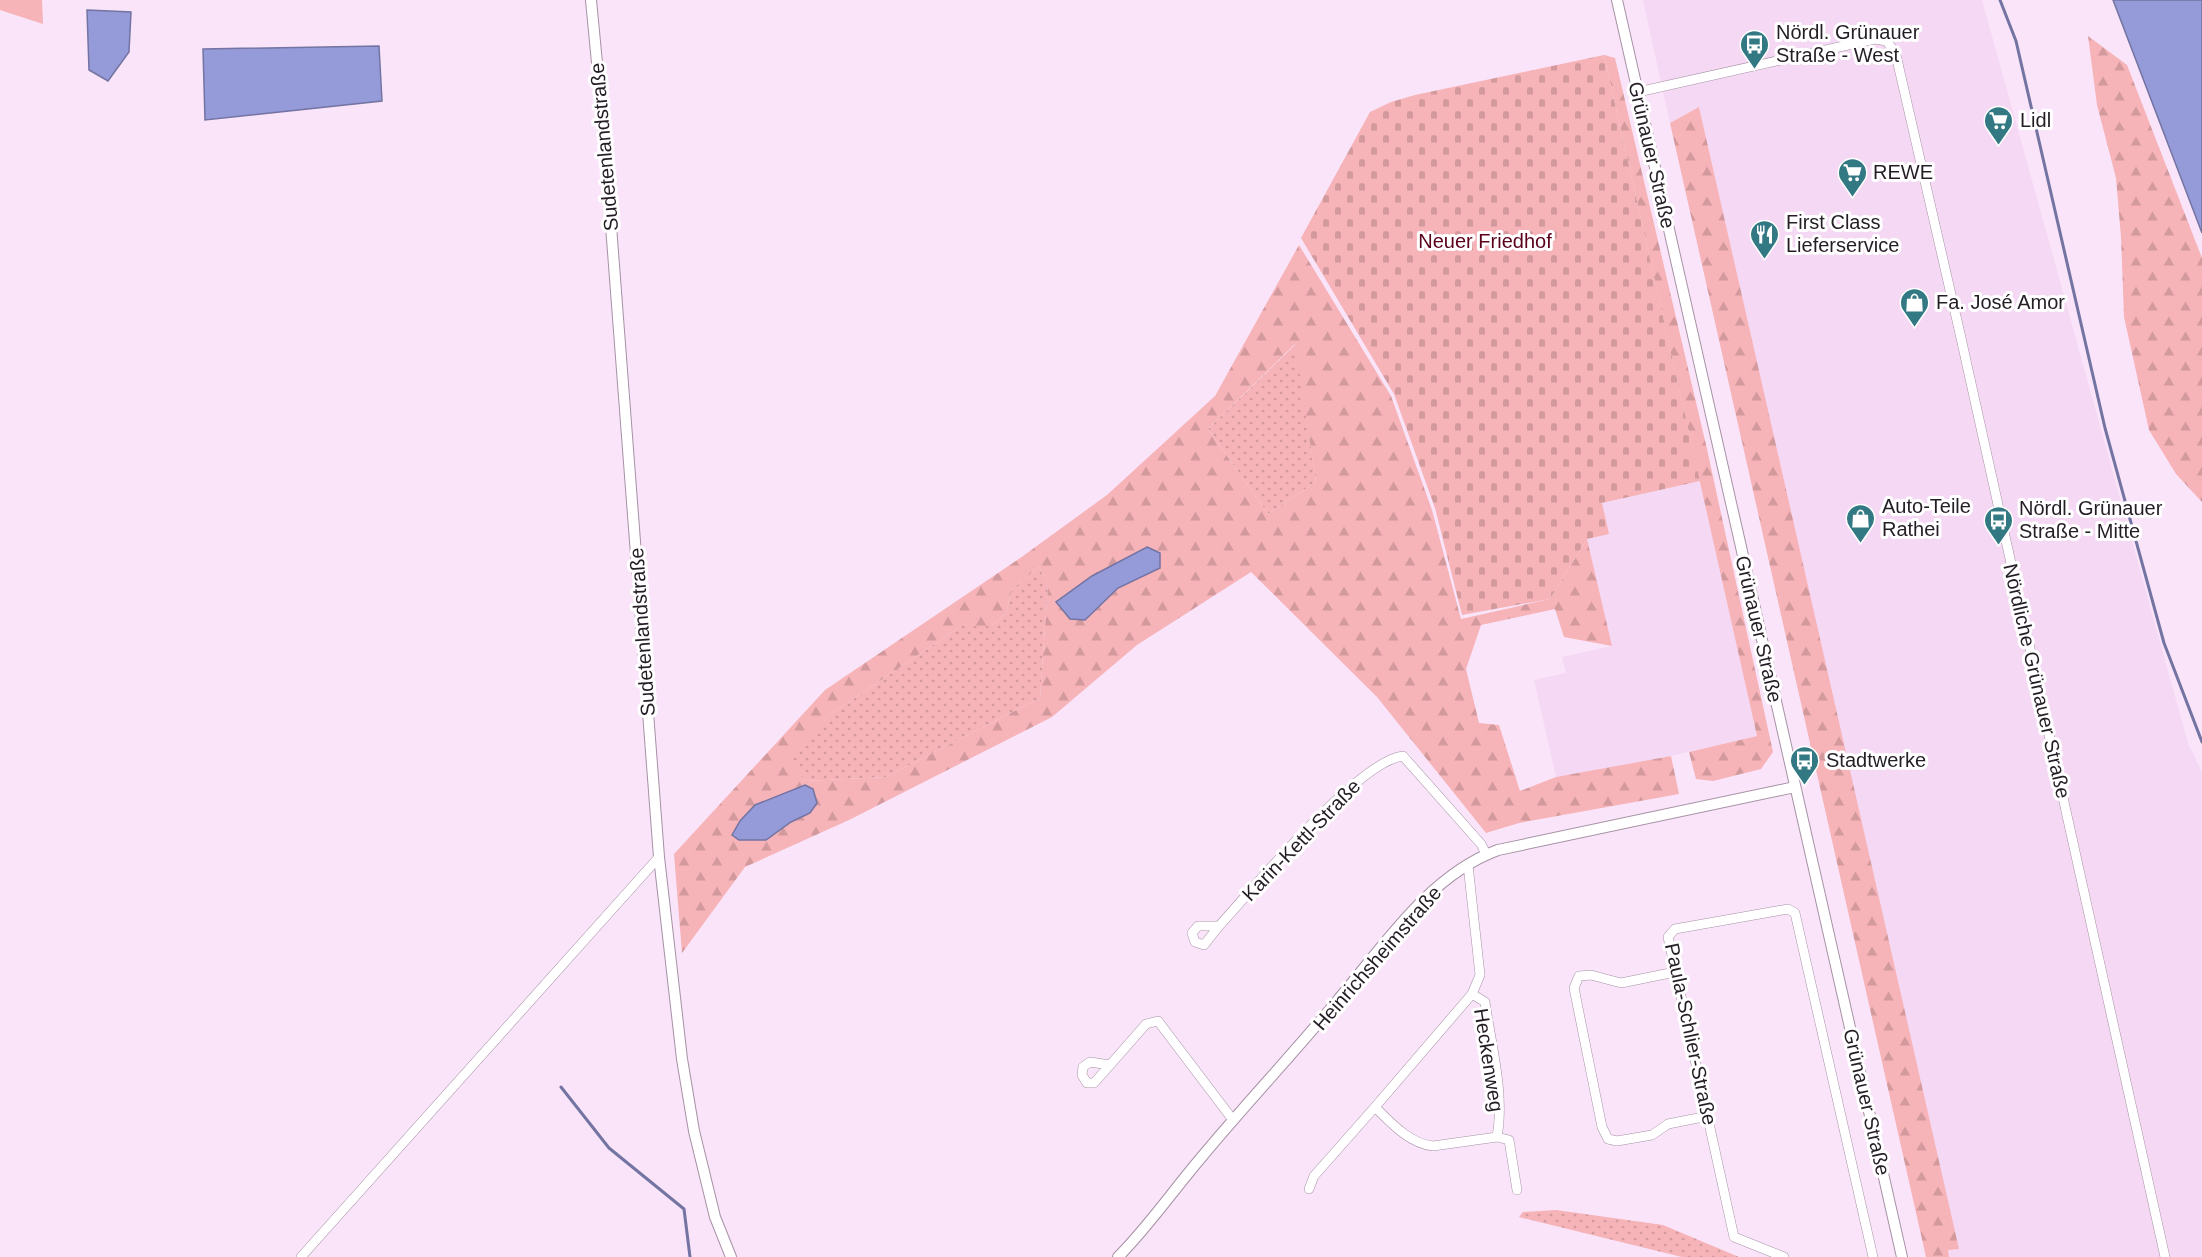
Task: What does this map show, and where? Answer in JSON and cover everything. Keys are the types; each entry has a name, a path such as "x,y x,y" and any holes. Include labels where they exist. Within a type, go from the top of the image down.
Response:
{"street":[{"name":"Sudetenlandstraße","path":"591,0 606,158 659,857 682,1059 694,1131 715,1217 731,1257"},
{"name":"Grünauer Straße","path":"1617,0 1902,1257"},
{"name":"Nördliche Grünauer Straße","path":"1638,92 1875,39 1887,41 1896,55 2165,1257"},
{"name":"Karin-Kettl-Straße","path":"1219,926 1321,814 1364,776 1395,757 1403,756 1481,844 1486,854"},
{"name":"Heinrichsheimstraße","path":"1118,1257 1149,1224 1233,1120 1294,1053 1422,900 1443,882 1486,854 1509,847 1795,787"},
{"path":"301,1257 659,857"},
{"name":"Heckenweg","path":"1309,1189 1314,1176 1472,994 1480,975 1468,865"},
{"name":"Paula-Schlier-Straße","path":"1784,1257 1734,1237 1668,937 1675,929 1788,909 1795,913 1873,1257"},
{"path":"1675,972 1621,982 1591,975 1579,976 1574,988 1602,1127 1608,1139 1617,1141 1652,1135 1668,1124 1708,1116"},
{"name":"Heckenweg","path":"1375,1107 1393,1125 1424,1146 1497,1137 1499,1126 1497,1084 1485,1002 1472,994"},
{"path":"1110,1065 1146,1024 1158,1021 1233,1120"},
{"path":"1497,1137 1509,1140 1517,1190"}],"shaded area":[{"path":"1643,0 1982,0 2188,743 2202,772 2202,1257 1949,1257 1948,1250 1958,1248 1699,107 1670,123"},
{"path":"1700,481 1757,736 1671,756 1556,777 1534,680 1566,673 1562,657 1611,646 1587,539 1602,503"}],"green space":[{"path":"0,0 42,0 43,24 0,10"},
{"path":"2088,36 2127,65 2202,258 2202,502 2176,474 2149,430 2124,317 2116,178 2097,105"},
{"path":"1604,55 1615,58 1707,449 1773,752 1761,769 1713,781 1696,779 1689,752 1757,736"},
{"name":"Neuer Friedhof","path":"1604,55 1700,481 1602,503 1609,534 1587,539 1550,599 1462,615 1435,508 1394,394 1301,238 1370,112 1391,102 1415,95"},
{"path":"1699,107 1959,1249 1948,1250 1949,1257 1926,1257 1670,123"},
{"path":"1299,245 1391,396 1432,510 1461,619 1550,599 1587,539 1612,646 1564,637 1555,609 1481,625 1466,669 1479,723 1499,725 1520,791 1556,777 1671,756 1679,794 1519,823 1486,833 1377,697 1251,572 1137,645 1052,717 849,820 745,867 682,953 674,854 825,690 1023,556 1107,495 1215,396","holes":["1295,344 1316,482 1268,514 1208,429","1039,567 1048,585 1040,698 886,777 804,781 789,755 831,714 961,626 992,626 1006,613 1012,589","1160,568 1118,588 1085,620 1057,602","805,785 810,813 791,822 766,840 732,835 745,818 774,799"]},
{"path":"1296,344 1316,482 1268,514 1208,429"},
{"path":"1039,567 1048,584 1040,698 886,777 804,781 788,755 831,714 961,626 992,626 1006,613 1012,589"},
{"path":"1556,1210 1663,1225 1739,1257 1682,1257 1519,1217 1523,1212"}],"water":[{"path":"2113,0 2202,0 2202,233"},
{"path":"87,10 131,12 129,52 108,81 89,70"},
{"path":"379,46 382,101 205,120 203,49"},
{"path":"1147,547 1160,553 1160,568 1118,588 1085,620 1070,619 1056,602 1092,576"},
{"path":"805,785 813,789 817,803 810,813 791,822 766,840 739,840 732,835 740,821 755,805"}],"waterway":[{"path":"2000,0 2016,41 2105,428 2164,643 2202,742"},
{"path":"561,1087 609,1148 684,1209 690,1257"}],"place":[{"name":"Nördl. Grünauer Straße - West","path":"1755,70"},
{"name":"Lidl","path":"1999,146"},
{"name":"REWE","path":"1852,198"},
{"name":"First Class Lieferservice","path":"1765,260"},
{"name":"Fa. José Amor","path":"1915,328"},
{"name":"Auto-Teile Rathei","path":"1861,544"},
{"name":"Nördl. Grünauer Straße - Mitte","path":"1998,546"},
{"name":"Stadtwerke","path":"1805,786"}]}
